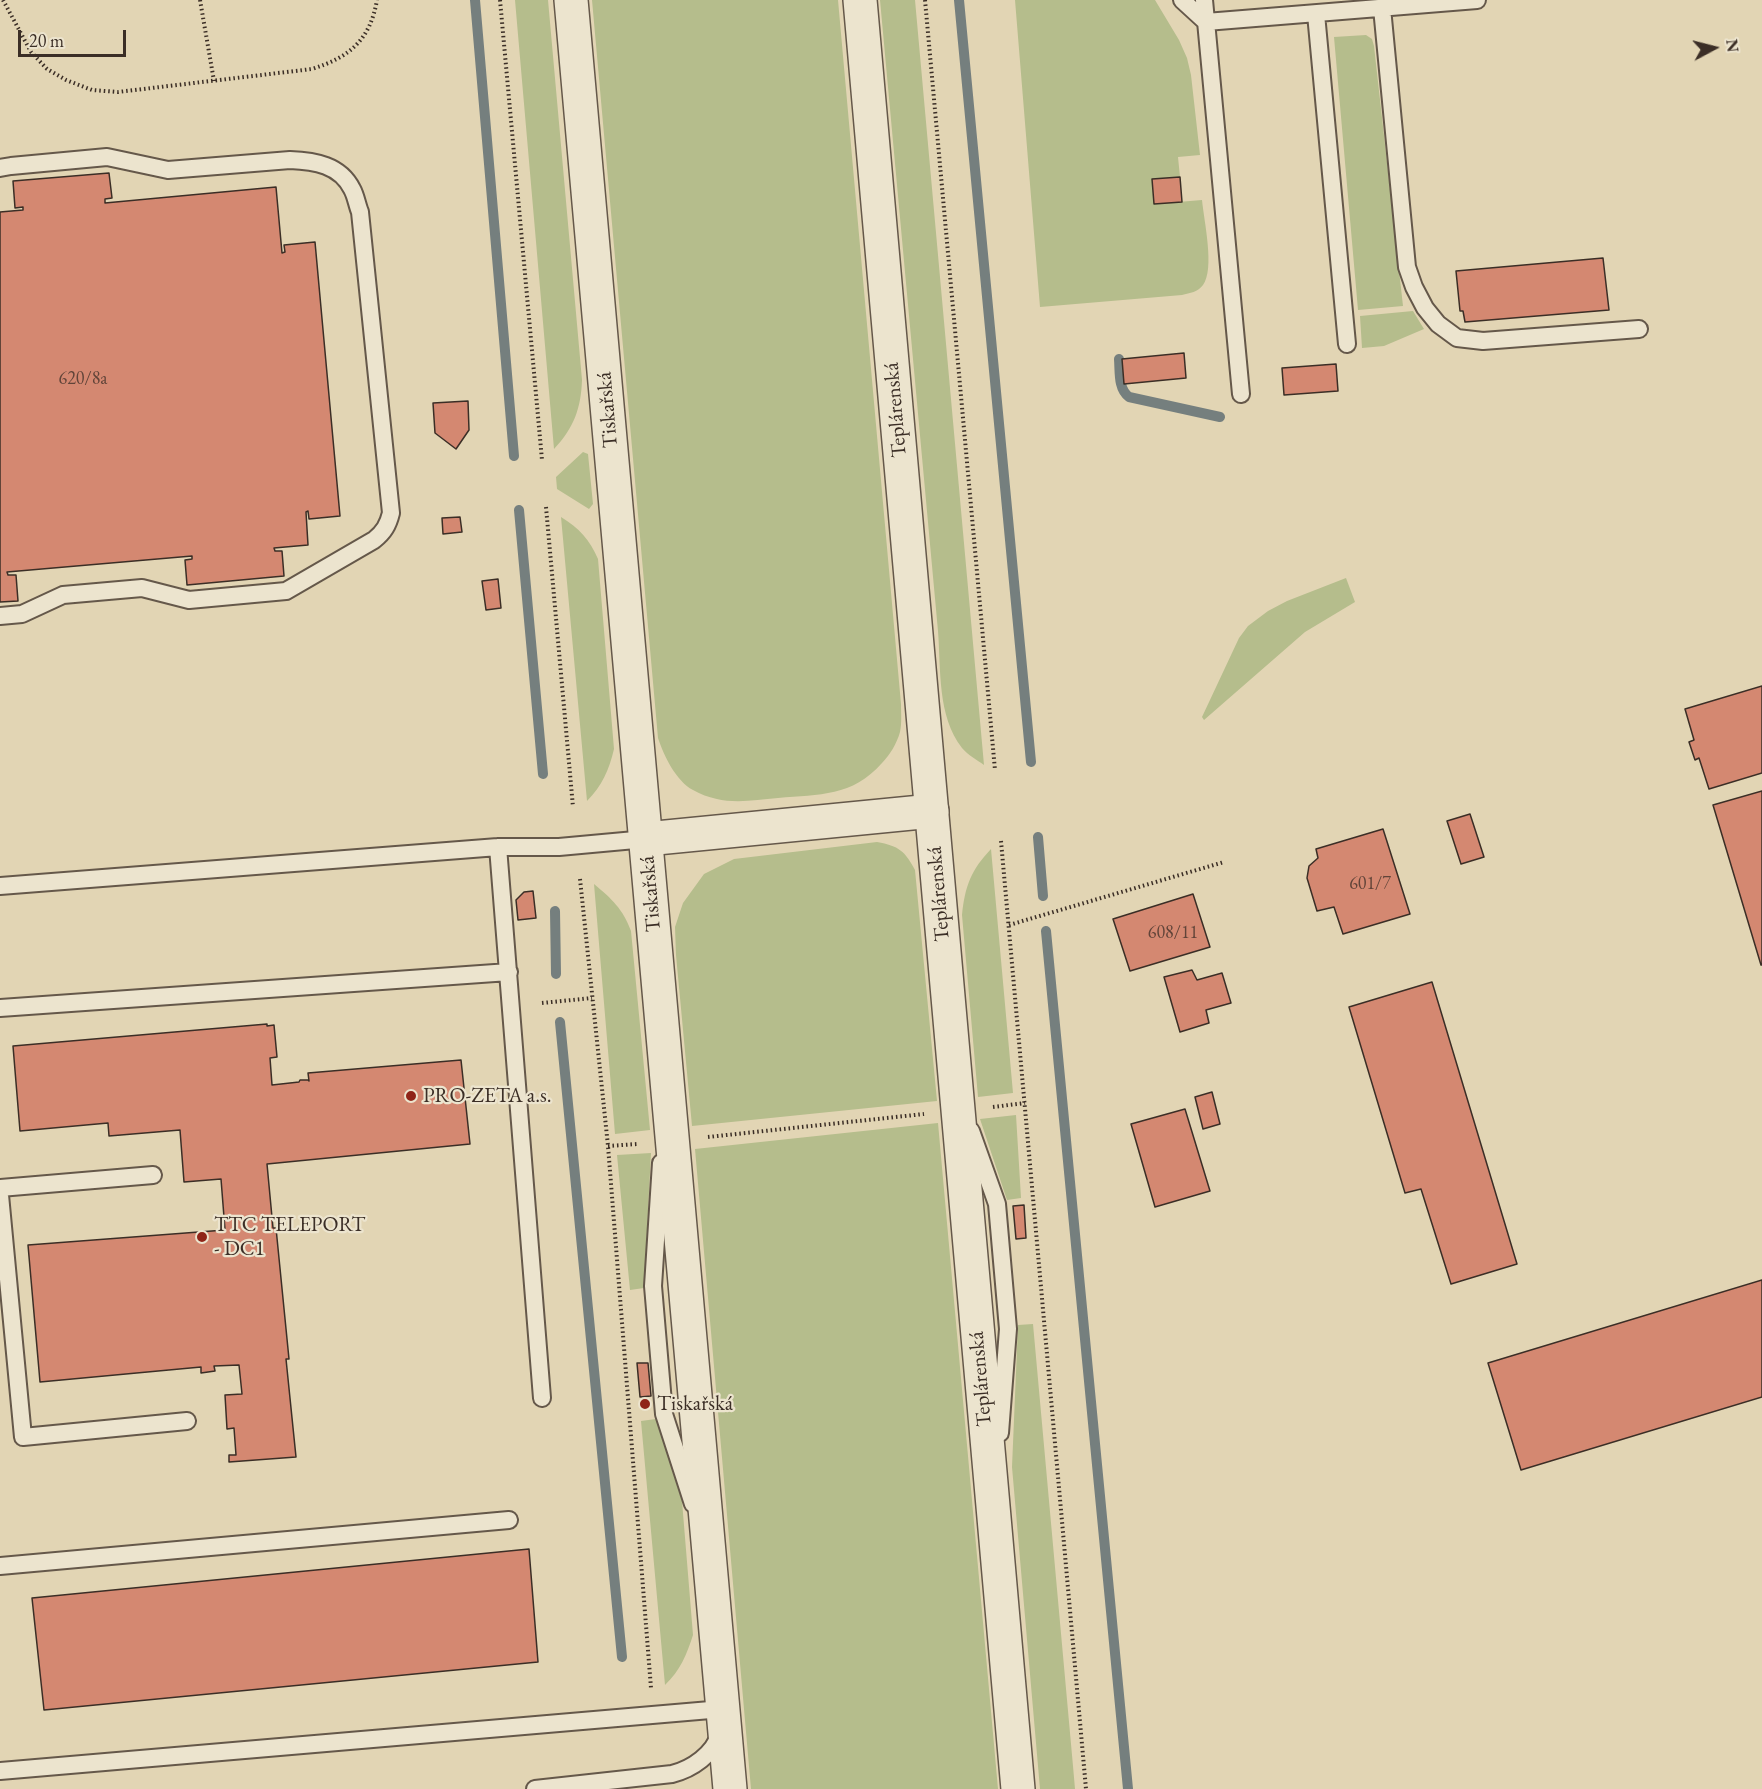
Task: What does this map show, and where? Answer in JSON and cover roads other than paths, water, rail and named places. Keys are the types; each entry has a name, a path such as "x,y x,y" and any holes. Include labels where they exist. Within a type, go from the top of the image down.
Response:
{"street":[{"name":"Tiskařská","path":"572,0 730,1789"},
{"name":"Teplárenská","path":"860,0 1018,1789"},
{"path":"646,838 932,811"}],"lane":[{"path":"1182,0 1206,22 1477,0"},
{"path":"1204,0 1240,394"},
{"path":"1382,9 1407,267 1425,308 1438,324 1457,338 1483,341 1639,329"},
{"path":"1316,14 1347,344"},
{"path":"0,168 107,157 168,171 290,160 327,165 341,174 352,189 360,212 390,513 389,523 383,533 374,540 286,591 189,600 142,588 63,595 22,614 0,616"},
{"path":"0,885 498,847 559,847 646,838"},
{"path":"498,847 542,1398"},
{"path":"0,1008 509,972"},
{"path":"0,1188 153,1174"},
{"path":"0,1196 23,1437 187,1421"},
{"path":"0,1566 509,1520"},
{"path":"0,1771 723,1712 718,1739 714,1746 700,1761 683,1771 535,1789"}],"waterway":[{"path":"475,0 514,456"},
{"path":"959,0 1031,762"},
{"path":"1119,359 1121,385 1129,397 1220,417"},
{"path":"519,510 543,774"},
{"path":"1038,837 1043,896"},
{"path":"555,911 556,974"},
{"path":"1046,931 1128,1789"},
{"path":"560,1022 622,1657"}],"place":[{"name":"PRO-ZETA a.s.","path":"411,1096"},
{"name":"TTC TELEPORT - DC1","path":"202,1237"},
{"name":"Tiskařská","path":"645,1404"}]}
